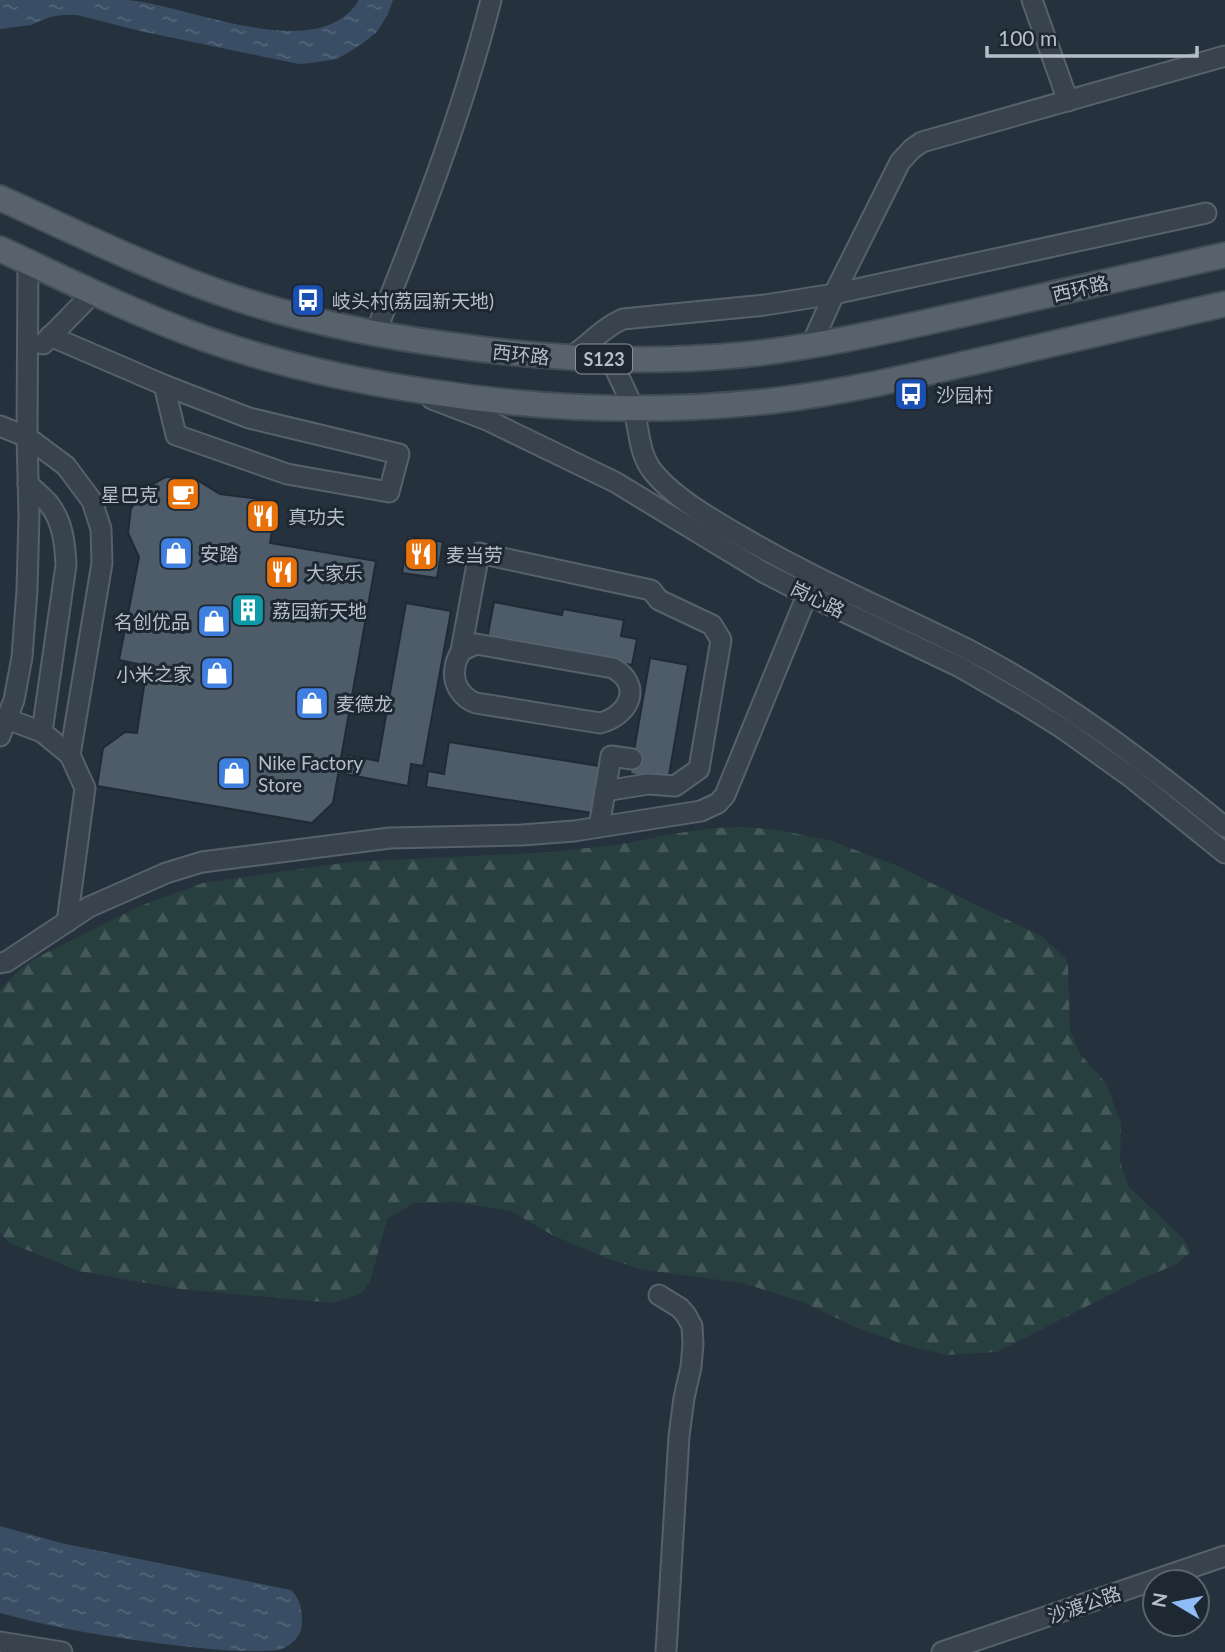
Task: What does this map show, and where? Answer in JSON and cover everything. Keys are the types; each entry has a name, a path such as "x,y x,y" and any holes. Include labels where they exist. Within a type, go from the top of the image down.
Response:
{"main road":[{"name":"西环路","path":"0,198 143,263 220,293 293,315 375,334 483,350 611,360 704,358 811,346 1225,255"},
{"path":"0,249 164,324 246,352 387,386 562,407 707,407 819,394 892,380 1225,304"}],"street":[{"path":"375,334 429,200 467,86 491,0"},
{"path":"1032,0 1068,101"},
{"path":"811,346 834,293 900,162 912,149 922,142 1225,56"},
{"path":"569,358 585,348 610,324 623,319 765,305 834,293 1206,213"},
{"path":"27,262 27,590 22,657 14,700 3,728 42,732 70,755 85,788 67,922"},
{"path":"27,360 93,293"},
{"path":"50,336 248,418 399,453 389,492 287,474 176,435 164,385"},
{"name":"岗心路","path":"611,360 633,409 643,457 656,476 673,492 773,555 969,650 1032,686 1143,762 1225,827"},
{"name":"岗心路","path":"387,386 442,402 486,420 615,482 753,566 807,595 960,667 1062,728 1132,778 1225,853"},
{"path":"0,426 27,437 66,466 92,501 101,529 102,563 70,755"},
{"path":"28,484 49,504 60,523 66,565 42,732"},
{"path":"461,652 476,643 613,668 626,679 630,689 629,702 611,720 600,723 468,701 455,681 454,667 461,652 479,553 651,590 659,600 712,625 720,640 699,769 676,786 648,784 605,791"},
{"path":"0,962 6,962 89,907 166,873 202,862 390,838 574,831 701,811 718,803 725,794 807,595"},
{"path":"598,827 611,756 632,759"},
{"path":"659,1295 686,1315 692,1326 693,1344 679,1436 666,1652"},
{"name":"沙渡公路","path":"942,1652 1225,1556"},
{"path":"0,1642 62,1652"}],"green space":[{"path":"713,828 779,830 832,841 903,868 1043,937 1066,959 1070,1031 1081,1055 1106,1083 1121,1124 1120,1162 1129,1187 1183,1238 1191,1252 1177,1264 1139,1280 997,1352 947,1355 908,1346 853,1326 803,1302 742,1283 644,1270 609,1259 552,1235 511,1211 455,1202 415,1203 387,1219 370,1282 361,1294 333,1303 180,1289 78,1271 10,1243 0,1233 0,990 34,959 140,906 203,883 350,862 552,852 622,844"}],"water":[{"path":"0,0 128,0 251,27 284,31 314,29 340,19 359,0 393,0 377,32 359,46 337,59 299,64 77,15 50,17 31,25 0,29"},
{"path":"0,1526 61,1543 291,1590 297,1598 302,1614 300,1633 295,1640 279,1650 227,1650 104,1636 0,1613"}],"building":[{"name":"荔园新天地","path":"166,477 192,477 220,494 277,501 270,543 376,561 333,803 312,823 97,786 103,748 125,732 137,733 147,666 119,660 139,557 128,533 131,508 148,487"},
{"path":"408,536 443,542 437,578 402,573"},
{"path":"494,602 562,615 563,609 624,620 621,636 637,639 632,665 487,639"},
{"path":"406,603 451,611 423,766 411,764 408,786 345,774 349,755 378,761"},
{"path":"650,658 688,665 668,781 630,774"},
{"path":"449,742 599,766 592,813 426,787 428,771 444,774"}],"place":[{"name":"岐头村(荔园新天地)","path":"308,300"},
{"name":"沙园村","path":"911,394"},
{"name":"星巴克","path":"183,494"},
{"name":"真功夫","path":"263,516"},
{"name":"安踏","path":"176,553"},
{"name":"麦当劳","path":"421,554"},
{"name":"大家乐","path":"282,572"},
{"name":"荔园新天地","path":"248,610"},
{"name":"名创优品","path":"214,621"},
{"name":"小米之家","path":"217,673"},
{"name":"麦德龙","path":"312,703"},
{"name":"Nike Factory Store","path":"234,773"}]}
